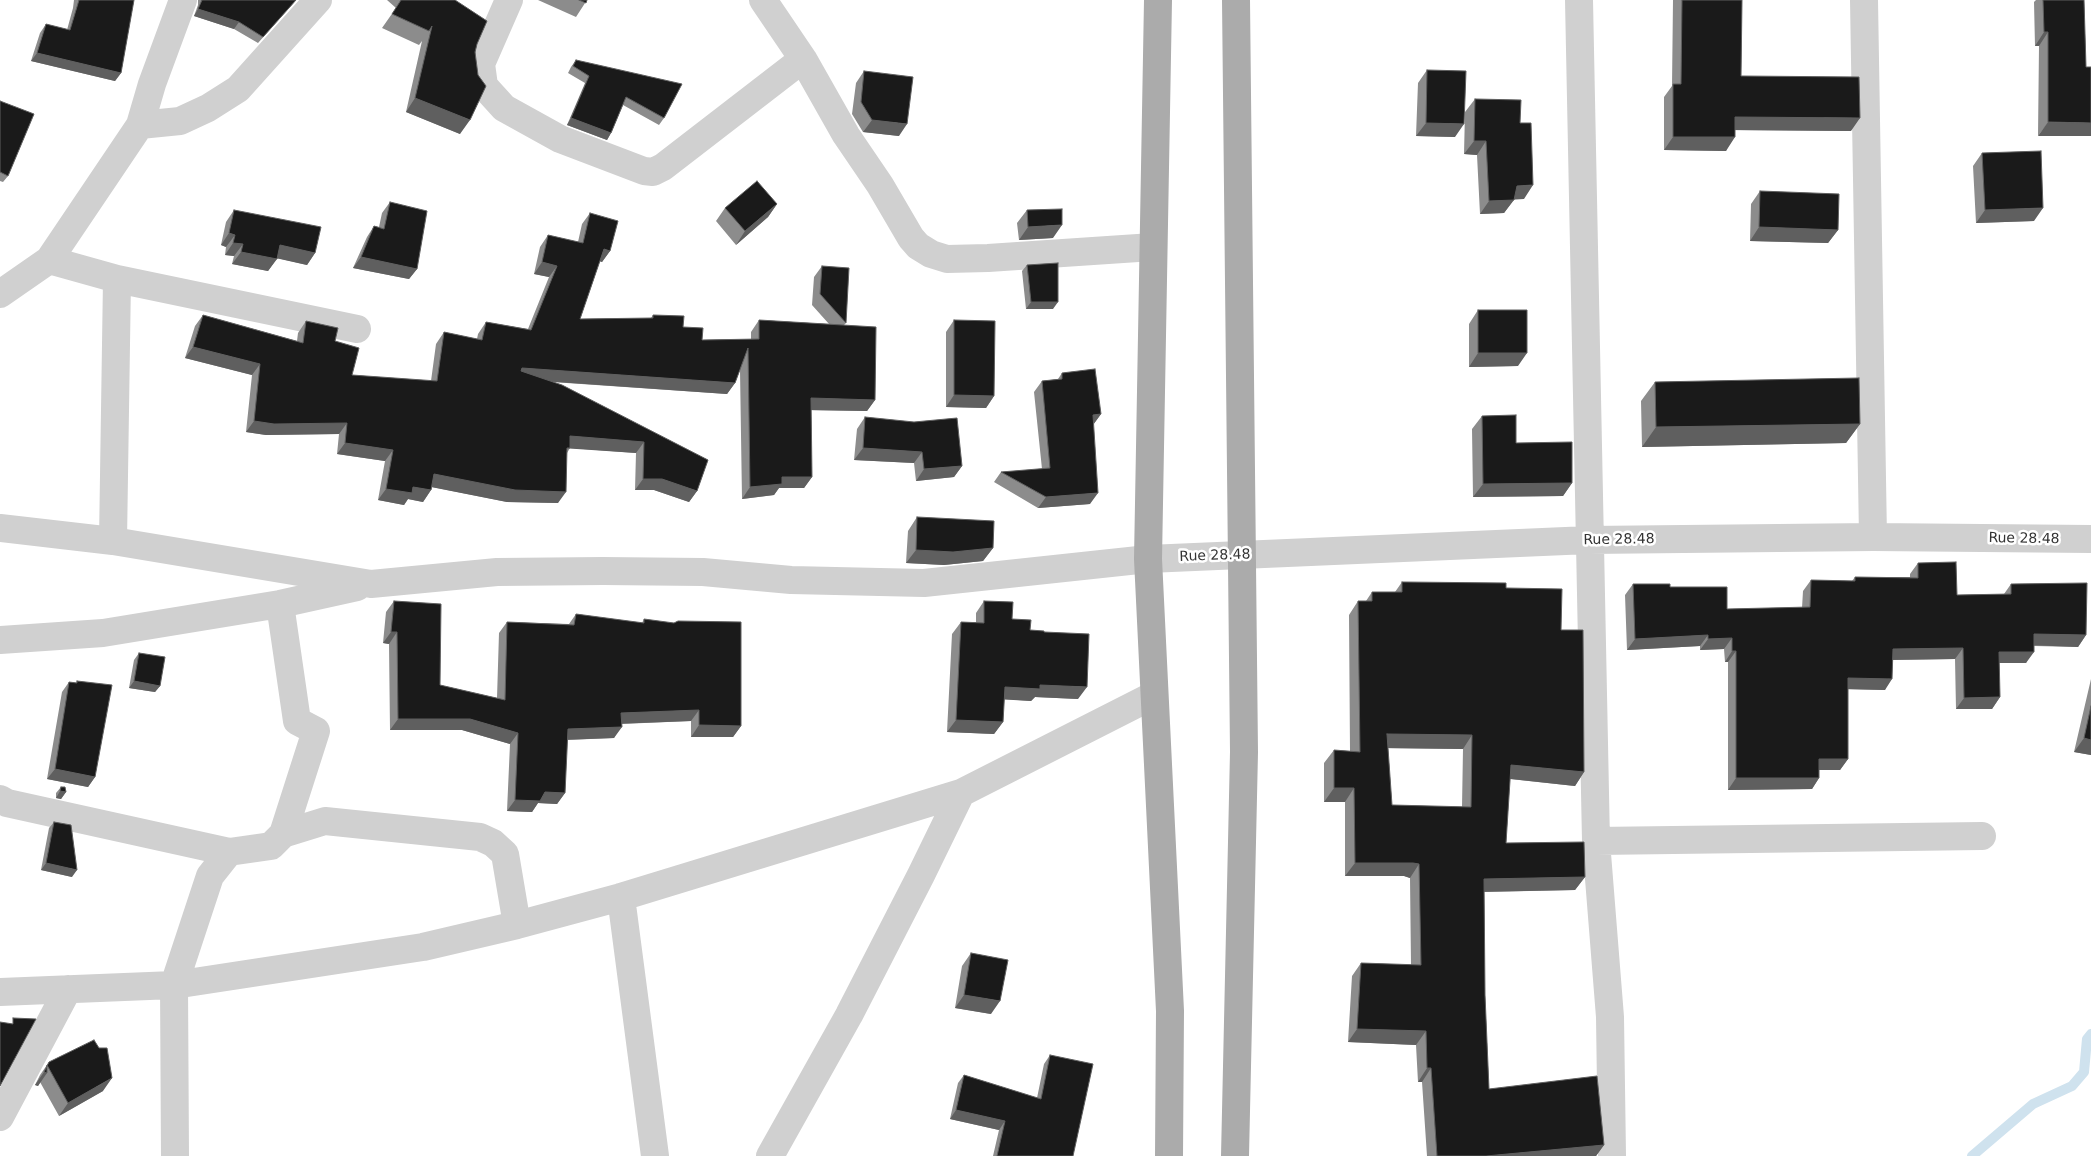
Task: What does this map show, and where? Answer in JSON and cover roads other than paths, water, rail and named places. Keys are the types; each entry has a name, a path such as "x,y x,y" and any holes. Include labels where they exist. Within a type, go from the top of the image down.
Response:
{"main road":[{"path":"1158,0 1148,558 1170,1012 1169,1156"},
{"path":"1235,1156 1244,752 1236,0"}],"street":[{"path":"0,294 49,260 140,125 152,84 183,0"},
{"path":"140,125 180,121 208,108 238,89 318,0"},
{"path":"509,0 481,64 484,86 504,108 560,139 644,171 653,172 663,167 803,59"},
{"path":"763,0 803,59 846,135 918,246 931,254 947,258 988,258 1153,247"},
{"path":"1579,0 1596,842 1610,1017 1612,1156"},
{"path":"1864,0 1873,537"},
{"path":"49,260 117,279 357,329"},
{"path":"113,541 117,279"},
{"path":"0,528 113,541 371,584"},
{"name":"Rue 28.48","path":"371,584 497,572 603,571 703,572 791,580 924,583 1148,558 1589,540 1873,537 2091,539"},
{"path":"0,640 103,632 280,604 371,584"},
{"path":"0,799 7,803 229,852 271,846 283,834 316,731 297,721 280,604"},
{"path":"0,992 174,985 423,947 517,925 621,897 961,793 1154,694"},
{"path":"770,1156 849,1015 961,793"},
{"path":"283,834 325,821 480,837 493,843 505,854 517,925"},
{"path":"1596,842 1982,836"},
{"path":"175,1156 174,985 210,876 229,852"},
{"path":"621,897 655,1156"},
{"path":"0,1117 68,989"}],"waterway":[{"path":"1972,1156 2033,1104 2072,1086 2084,1072 2087,1039 2091,1034"}]}
